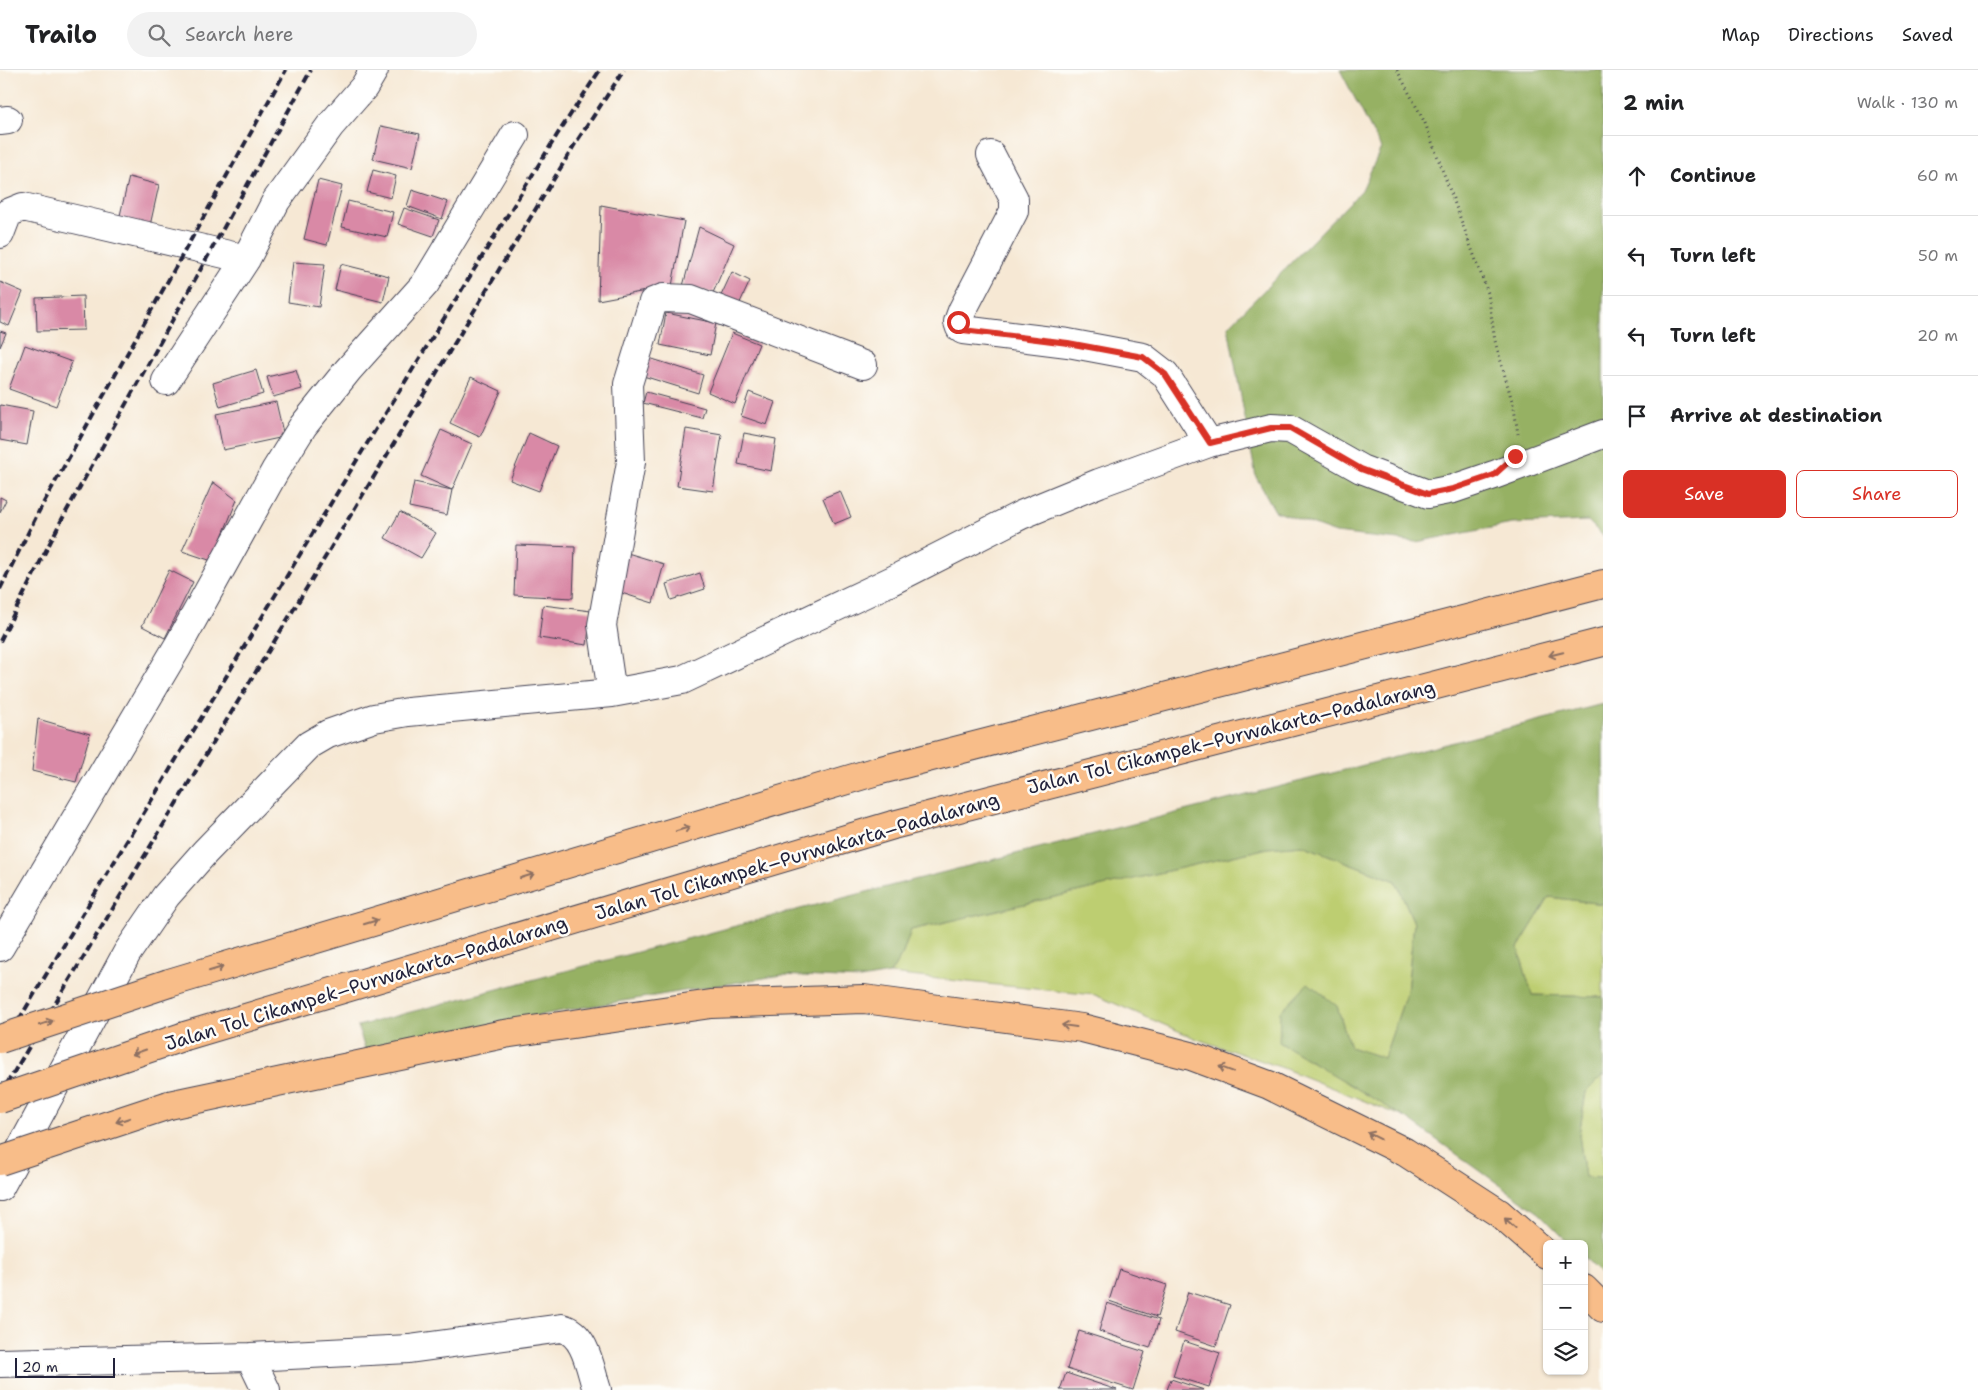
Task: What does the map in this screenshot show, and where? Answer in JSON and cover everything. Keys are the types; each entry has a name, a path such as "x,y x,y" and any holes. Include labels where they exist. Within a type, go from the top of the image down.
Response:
{"highway":[{"path":"0,1039 169,983 877,771 1603,584"},
{"name":"Jalan Tol Cikampek–Purwakarta–Padalarang","path":"0,1099 185,1036 893,824 1603,642"},
{"path":"0,1161 169,1105 523,1031 711,1004 864,999 1082,1028 1191,1056 1269,1085 1404,1152 1499,1213 1543,1252"},
{"path":"1588,1293 1603,1308"}],"street":[{"path":"166,382 246,259 276,201 330,126 364,87 374,70"},
{"path":"0,947 178,646 275,471 303,426 348,370 425,284 515,135"},
{"path":"990,155 1014,199 1014,211 1011,221 962,311 958,322 960,328 963,330 1068,343 1143,357 1165,374 1210,443"},
{"path":"0,234 8,213 23,207 246,259"},
{"path":"612,693 602,625 630,462 628,384 653,302 663,298 691,299 863,364"},
{"path":"0,1187 127,953 161,904 205,852 308,745 328,734 374,718 408,712 612,693 682,680 891,581 1021,516 1099,482 1210,443 1271,428 1290,428 1361,469 1428,494 1453,489 1494,475 1603,434"},
{"path":"0,1363 250,1357 410,1349 562,1328 569,1330 580,1339 597,1390"},
{"path":"250,1357 266,1390"}],"path":[{"path":"1397,70 1425,123 1488,293 1495,341 1510,390 1518,432 1515,456 1494,475"}],"green space":[{"path":"1340,70 1603,70 1603,536 1588,521 1512,524 1416,542 1336,533 1275,511 1256,477 1228,327 1362,190 1381,148"},
{"path":"1603,704 1603,904 1549,897 1518,948 1532,995 1603,997 1603,1075 1586,1092 1579,1135 1585,1177 1603,1178 1603,1277 1588,1262 1588,1240 1566,1240 1539,1213 1409,1120 1279,1042 1280,1012 1308,983 1337,1006 1350,1047 1384,1058 1407,991 1414,923 1396,881 1302,845 1268,848 911,930 903,953 890,974 860,979 782,975 562,1011 365,1050 358,1026 800,909"},
{"path":"1302,845 1396,881 1414,923 1407,991 1384,1058 1350,1047 1337,1006 1279,1042 1409,1119 1283,1068 1197,1039 1095,995 890,974 903,953 911,930 1268,848"},
{"path":"1549,897 1603,904 1603,997 1532,995 1518,948"},
{"path":"1603,1075 1603,1178 1585,1178 1579,1135 1586,1092"}],"building":[{"path":"381,126 420,134 412,168 373,159"},
{"path":"373,170 396,176 391,198 367,192"},
{"path":"129,177 159,185 149,230 118,224"},
{"path":"318,180 342,186 327,245 304,239"},
{"path":"412,190 448,202 442,219 407,206"},
{"path":"348,201 393,212 387,237 342,227"},
{"path":"601,205 684,221 672,286 598,300"},
{"path":"404,208 439,220 433,236 398,224"},
{"path":"699,227 734,244 713,293 683,286"},
{"path":"293,262 325,264 319,307 288,302"},
{"path":"341,264 389,276 383,302 335,290"},
{"path":"732,272 750,281 737,309 719,300"},
{"path":"0,282 23,292 9,326 0,322"},
{"path":"83,296 84,330 37,331 36,298"},
{"path":"666,313 716,323 710,355 660,345"},
{"path":"0,331 6,333 0,347"},
{"path":"732,333 759,344 735,404 708,392"},
{"path":"25,345 72,362 56,406 9,389"},
{"path":"646,357 703,375 698,393 640,375"},
{"path":"256,370 263,394 220,407 213,383"},
{"path":"296,370 302,389 273,397 267,377"},
{"path":"471,377 501,391 480,437 450,423"},
{"path":"646,392 705,408 702,418 643,403"},
{"path":"749,392 775,402 767,425 741,416"},
{"path":"276,402 284,437 223,450 216,414"},
{"path":"0,405 33,411 27,445 0,440"},
{"path":"686,429 722,435 713,491 677,486"},
{"path":"441,430 472,444 452,490 421,476"},
{"path":"529,433 557,446 539,491 510,480"},
{"path":"744,433 776,439 771,471 738,464"},
{"path":"213,482 237,500 212,561 182,551"},
{"path":"414,482 452,490 447,515 409,507"},
{"path":"840,491 851,517 834,524 823,498"},
{"path":"0,497 6,500 0,512"},
{"path":"400,512 436,533 421,558 385,538"},
{"path":"516,545 575,547 573,598 514,595"},
{"path":"624,552 664,564 653,603 612,590"},
{"path":"169,570 193,582 165,638 142,626"},
{"path":"700,573 705,589 671,600 666,584"},
{"path":"543,605 591,611 587,645 539,638"},
{"path":"38,719 90,734 76,782 32,771"},
{"path":"1119,1269 1167,1285 1157,1317 1109,1301"},
{"path":"1188,1292 1230,1305 1216,1346 1175,1332"},
{"path":"1107,1303 1159,1320 1150,1348 1099,1331"},
{"path":"1079,1331 1145,1352 1133,1390 1067,1369"},
{"path":"1184,1341 1220,1353 1209,1387 1173,1376"},
{"path":"1066,1373 1117,1390 1060,1390"},
{"path":"1171,1379 1204,1390 1167,1390"}],"railway":[{"path":"0,589 39,511 286,70"},
{"path":"0,641 60,523 311,70"},
{"path":"0,1051 360,455 557,135 600,70"},
{"path":"0,1095 575,144 624,70"}],"route":[{"path":"958,322 963,330 1068,343 1143,357 1165,374 1210,443 1271,428 1290,428 1361,469 1428,494 1453,489 1494,475 1515,456"}]}
